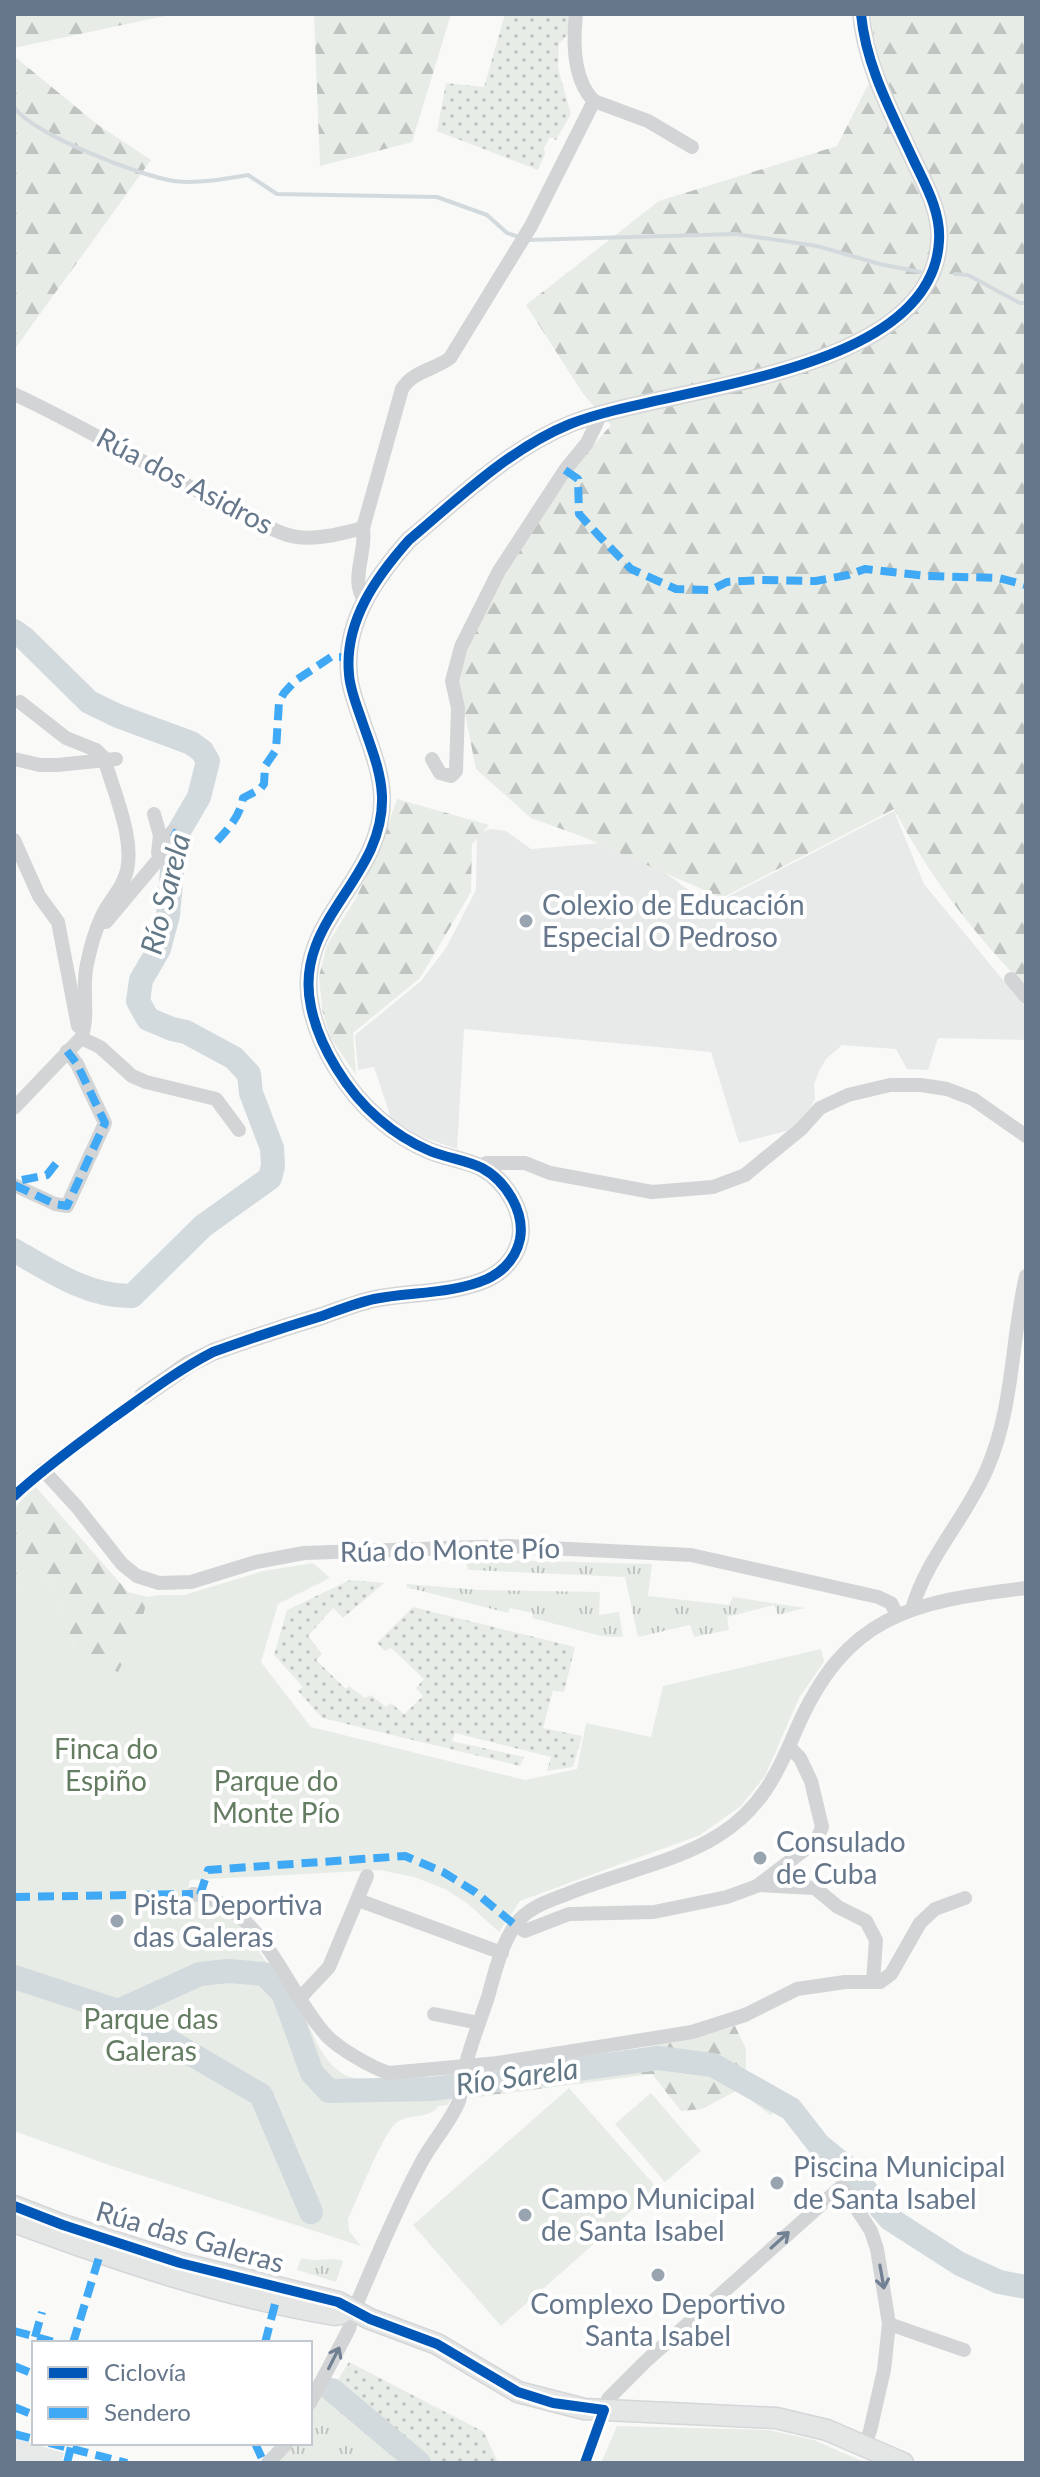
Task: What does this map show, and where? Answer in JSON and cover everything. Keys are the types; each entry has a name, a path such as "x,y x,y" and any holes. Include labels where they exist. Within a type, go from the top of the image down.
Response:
{"main road":[{"name":"Rúa das Galeras","path":"14,2206 180,2263 338,2302 353,2312"},
{"name":"Rúa das Galeras","path":"14,2222 122,2261 275,2304 335,2315 353,2312"},
{"path":"353,2312 437,2344 488,2377 518,2392 553,2403 613,2410 776,2418 813,2426 903,2463"}],"street":[{"path":"576,14 575,54 583,85 594,101 648,121 692,147"},
{"path":"14,1496 43,1470 189,1364 255,1337 371,1299 474,1283 503,1269 514,1256 520,1237 518,1212 506,1190 482,1168 432,1152 399,1136 376,1117 343,1076 321,1038 310,1006 308,974 315,943 370,855 381,821 380,775 351,689 350,640 365,601 379,577 409,540 513,454 567,425 602,412 740,383 826,357 871,335 919,295 937,255 936,212 872,68 861,14"},
{"path":"365,601 358,592 365,540 363,528 402,389 416,374 450,358 525,237 594,101"},
{"name":"Rúa dos Asidros","path":"14,394 84,427 206,496 284,534 318,537 363,528"},
{"path":"432,759 440,773 451,776 456,771 458,708 452,681 461,647 499,571 565,470 587,443 602,412"},
{"path":"14,1108 81,1038 85,1028 83,989 86,965 102,916 125,878 129,860 110,758 66,738 20,702"},
{"path":"14,759 57,765 110,758"},
{"path":"153,866 160,835 154,814"},
{"path":"96,934 163,854 172,832"},
{"path":"14,840 39,896 58,922 81,1038"},
{"path":"1011,979 1026,997"},
{"path":"81,1038 100,1047 132,1076 216,1099 239,1130"},
{"path":"14,1185 42,1199 67,1206 105,1123 77,1064 67,1051"},
{"path":"482,1168 486,1163 525,1163 550,1173 652,1192 713,1187 745,1175 801,1129 820,1108 848,1095 890,1085 947,1089 973,1099 1026,1136"},
{"path":"912,1609 921,1582 971,1500 996,1445 1011,1382 1026,1276"},
{"name":"Rúa do Monte Pío","path":"43,1470 122,1564 137,1576 159,1583 191,1582 256,1562 304,1553 433,1547 539,1547 674,1553 715,1559 878,1597 891,1603 897,1615"},
{"path":"312,2399 349,2329 353,2312 422,2160 458,2101 479,2023 502,1953 515,1925 536,1906 702,1845 748,1815 765,1794 810,1701 828,1672 851,1644 880,1623 912,1609 954,1597 1026,1588"},
{"path":"515,1925 525,1931 569,1914 654,1912 727,1897 759,1885 807,1848 818,1837 822,1827 811,1781 800,1758 789,1747"},
{"path":"301,1997 329,1967 367,1876"},
{"path":"759,1885 815,1888 838,1907 866,1921 876,1940 873,1982"},
{"path":"193,1894 214,1898 228,1905 255,1933 329,2038 379,2070 398,2073 465,2070 692,2032 745,2015 797,1989 885,1979 891,1974 920,1923 935,1909 965,1898"},
{"path":"358,1900 502,1953"},
{"path":"434,2014 479,2023"},
{"path":"585,2463 613,2410 608,2399 646,2361 842,2186 871,2231 877,2249 889,2324 884,2370 864,2446"},
{"path":"889,2324 964,2350"},
{"path":"268,2463 285,2445"}],"shaded area":[{"path":"894,811 924,884 1026,1008 1026,1040 938,1038 928,1070 907,1069 896,1049 842,1045 826,1059 819,1071 814,1085 815,1099 805,1118 790,1130 739,1143 711,1052 464,1029 457,1149 419,1136 391,1118 374,1067 358,1070 355,1035 421,981 446,948 476,890 477,834 491,829 506,831 531,849 602,843 645,858 690,891 696,913"},
{"path":"14,2438 64,2453 61,2463 14,2463"}],"green space":[{"path":"14,14 174,14 14,48"},
{"path":"314,14 451,14 412,142 320,166"},
{"path":"505,14 572,14 572,30 559,44 558,68 571,114 556,140 550,137 538,170 437,131 446,83 484,87"},
{"path":"870,14 1026,14 1026,987 953,903 894,809 722,898 581,836 531,818 476,769 458,679 472,639 522,543 578,463 611,425 584,395 526,305 659,201 837,146 869,83 933,182 887,80"},
{"path":"14,56 98,125 151,160 14,350"},
{"path":"397,799 489,825 472,844 471,892 420,978 353,1033 356,1075 330,1037 322,1009 319,976 327,945 356,898 380,848"},
{"path":"35,1486 128,1592 148,1597 141,1625 215,1737 77,1653 49,1577 14,1590 14,1508"},
{"path":"463,1559 652,1564 648,1596 729,1605 733,1597 805,1608 778,1615 774,1605 727,1617 729,1630 694,1637 690,1625 638,1637 625,1577 469,1570"},
{"path":"313,1563 330,1578 278,1604 261,1662 311,1727 525,1780 577,1769 586,1723 651,1737 663,1686 821,1649 824,1662 799,1698 765,1776 741,1806 700,1835 520,1901 499,1932 467,1903 445,1889 414,1877 380,1870 190,1880 188,1890 229,1916 286,1982 319,2048 342,2073 369,2080 433,2077 455,2082 455,2095 447,2105 400,2120 383,2141 348,2219 349,2231 361,2246 14,2131 14,1590 49,1577 77,1653 118,1672 141,1625 148,1597 184,1595 263,1571"},
{"path":"350,1580 384,1583 343,1618 333,1608 308,1636 322,1654 316,1660 346,1689 349,1686 365,1698 371,1695 386,1707 391,1703 404,1714 423,1696 416,1688 424,1679 391,1648 385,1651 377,1643 413,1607 575,1647 564,1692 553,1690 543,1728 582,1736 573,1767 547,1771 551,1757 455,1733 452,1741 524,1757 520,1766 322,1718 298,1691 303,1687 274,1655 287,1610"},
{"path":"407,1584 479,1590 600,1592 599,1615 619,1612 623,1637 601,1636 532,1618 533,1613 510,1608 508,1613 406,1587"},
{"path":"735,2026 746,2049 746,2075 782,2108 770,2115 738,2090 702,2109 681,2111 652,2074 470,2098 468,2094 469,2076 637,2049"},
{"name":"Campo Municipal de Santa Isabel","path":"569,2088 657,2188 501,2326 413,2225"},
{"path":"651,2093 701,2151 665,2182 615,2124"},
{"path":"301,2258 343,2261 336,2282 297,2270"},
{"path":"349,2362 484,2432 498,2463 424,2463 422,2456 334,2386"},
{"path":"321,2392 331,2393 415,2463 276,2463 294,2445 312,2445 312,2411"},
{"path":"617,2426 769,2430 814,2440 866,2463 601,2463"}],"waterway":[{"path":"14,107 25,118 64,141 158,178 192,182 248,175 277,194 437,197 487,215 507,233 519,237"},
{"path":"527,240 736,234 817,246 920,272"},
{"path":"955,274 968,275 1020,303 1026,303"},
{"name":"Río Sarela","path":"14,631 89,702 191,743 202,751 208,761 199,797 175,838 168,915 159,949 141,980 138,1001 148,1019 186,1032 234,1058 249,1074 251,1093 272,1148 273,1166 270,1178 203,1226 132,1296 85,1287 14,1250"},
{"name":"Río Sarela","path":"14,1977 118,2011 200,1974 228,1971 264,1974 283,1993 312,2073 329,2091 432,2089 658,2058 713,2065 791,2109 819,2145 846,2167 890,2219 960,2264 999,2282 1026,2287"},
{"path":"118,2011 261,2095 311,2212"},
{"path":"332,2390 419,2463"}],"marked path":[{"path":"565,470 578,479 579,514 601,538 631,569 676,589 711,590 727,582 761,580 816,581 865,569 927,576 999,578 1026,585"},
{"path":"217,841 237,816 243,798 264,784 265,766 276,750 279,702 284,693 295,681 331,657 348,657"},
{"path":"172,832 186,840"},
{"path":"14,1185 55,1204 67,1206 105,1123 77,1064 67,1051"},
{"path":"22,1180 47,1175 58,1161"},
{"path":"200,1895 208,1870 405,1856 443,1872 475,1892 515,1925"},
{"path":"14,1897 193,1894"},
{"path":"74,2341 100,2254"},
{"path":"266,2341 275,2304"},
{"path":"35,2337 42,2312"},
{"path":"14,2331 51,2341"},
{"path":"14,2366 32,2373"},
{"path":"14,2407 32,2414"},
{"path":"14,2434 32,2438"},
{"path":"57,2445 127,2463"},
{"path":"256,2445 264,2463"},
{"path":"67,2463 71,2447"}],"cycle path":[{"path":"14,1496 110,1420 213,1352 367,1301 474,1284 499,1272 512,1257 521,1229 517,1208 506,1189 482,1168 410,1141 368,1108 336,1068 321,1038 311,1007 309,976 314,949 370,852 379,826 380,777 350,680 352,636 374,585 409,540 485,476 526,447 570,424 787,369 844,349 892,322 925,286 939,241 938,220 928,190 874,71 861,14"},
{"path":"14,2206 180,2263 338,2302 370,2319 437,2344 518,2392 553,2403 604,2410 585,2463"}],"place":[{"name":"Colexio de Educación Especial O Pedroso","path":"526,921"},
{"name":"Consulado de Cuba","path":"760,1858"},
{"name":"Pista Deportiva das Galeras","path":"117,1921"},
{"name":"Piscina Municipal de Santa Isabel","path":"777,2183"},
{"name":"Campo Municipal de Santa Isabel","path":"525,2215"},
{"name":"Complexo Deportivo Santa Isabel","path":"658,2275"}],"park label":[{"name":"Finca do Espiño","path":"106,1765"},
{"name":"Parque do Monte Pío","path":"276,1797"},
{"name":"Parque das Galeras","path":"151,2035"}]}
